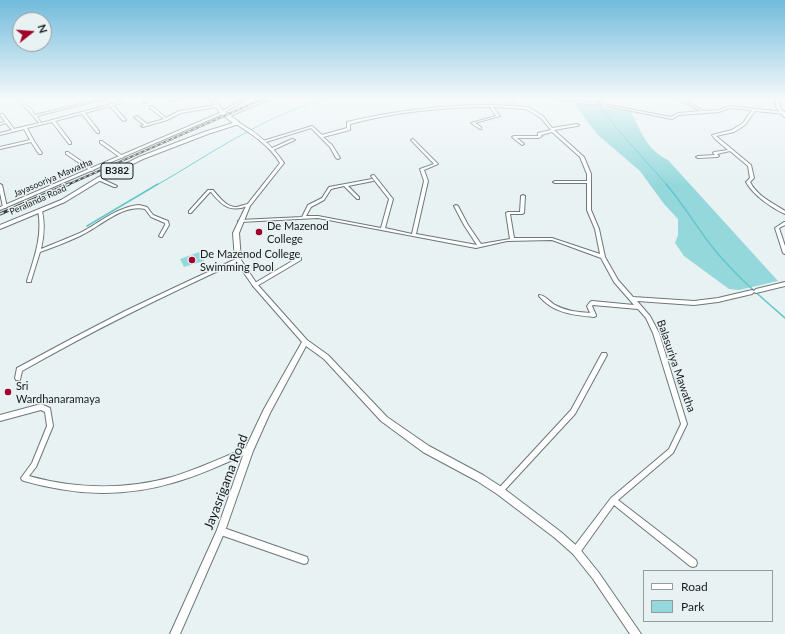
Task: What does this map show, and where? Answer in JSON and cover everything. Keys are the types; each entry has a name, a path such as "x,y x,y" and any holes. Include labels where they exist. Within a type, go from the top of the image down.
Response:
{"main road":[{"name":"Peralanda Road","path":"0,226 63,201 99,179 155,152 224,128"}],"street":[{"path":"0,134 25,128 40,153"},
{"path":"58,128 70,143"},
{"path":"95,128 98,132"},
{"name":"Jayasooriya Mawatha","path":"0,209 192,128"},
{"path":"244,128 265,141 282,164 248,205 236,233 238,260 255,285 305,342 326,357 384,419 426,450 480,478 500,491 558,535 576,551 596,576 636,634"},
{"path":"265,141 310,128"},
{"path":"313,128 322,136 338,158"},
{"name":"Balasuriya Mawatha","path":"322,136 349,129 349,128"},
{"name":"Balasuriya Mawatha","path":"550,128 582,157 589,174 589,210 597,229 603,257 616,281 648,317 656,333 684,424 671,451 613,500 576,551"},
{"path":"522,144 514,138 539,137 539,134 564,128"},
{"path":"738,128 733,131 714,135 750,166 752,172 752,178 748,182 750,186 759,195 785,213"},
{"path":"272,149 293,140"},
{"path":"414,140 436,164 422,169 426,182 414,235"},
{"path":"0,148 32,141"},
{"path":"101,142 122,157"},
{"path":"698,157 717,156 715,153 731,150"},
{"path":"67,153 92,170"},
{"path":"304,217 309,206 323,199 330,188 373,178 391,199 383,230"},
{"path":"99,179 115,186"},
{"path":"555,182 589,182"},
{"path":"345,184 358,198"},
{"path":"0,185 6,207"},
{"path":"190,212 210,191 212,191 219,200 232,207 235,208 248,205"},
{"path":"512,240 508,213 522,213 523,196"},
{"path":"39,250 90,230 120,211 140,206 146,208 152,216 167,222 161,236"},
{"path":"456,206 466,225 480,246"},
{"path":"29,281 39,250 42,217 40,211"},
{"path":"240,221 304,217 334,220 476,247 512,240 552,239 603,257"},
{"path":"785,223 777,228 785,254"},
{"path":"255,285 300,259"},
{"path":"18,378 19,370 38,359 144,303 238,260"},
{"path":"633,299 694,303 718,300 785,284"},
{"path":"541,296 559,309 587,315 594,315 589,306 592,303 639,306"},
{"name":"Jayasrigama Road","path":"175,634 221,531 249,450 267,411 305,342"},
{"path":"500,491 573,412 604,355"},
{"path":"1,419 41,407 48,410 50,426 34,465 24,478 50,486 107,491 142,487 173,480 249,450"},
{"path":"613,500 693,563"},
{"path":"221,531 304,560"}],"green space":[{"path":"592,128 639,128 645,140 654,151 668,160 778,281 739,290 729,289 684,256 675,243 678,235 678,219 664,204 640,171 598,135"},
{"name":"De Mazenod College Swimming Pool","path":"199,252 204,261 184,267 180,259"}],"waterway":[{"path":"157,185 255,128"},
{"path":"616,128 667,185"},
{"path":"87,226 158,184"},
{"path":"666,184 722,259 748,285 785,318"}],"railway":[{"path":"67,185 198,128"},
{"path":"0,214 69,184"}],"place":[{"name":"De Mazenod College","path":"259,232"},
{"name":"De Mazenod College Swimming Pool","path":"192,260"},
{"name":"Sri Wardhanaramaya","path":"8,392"}]}
